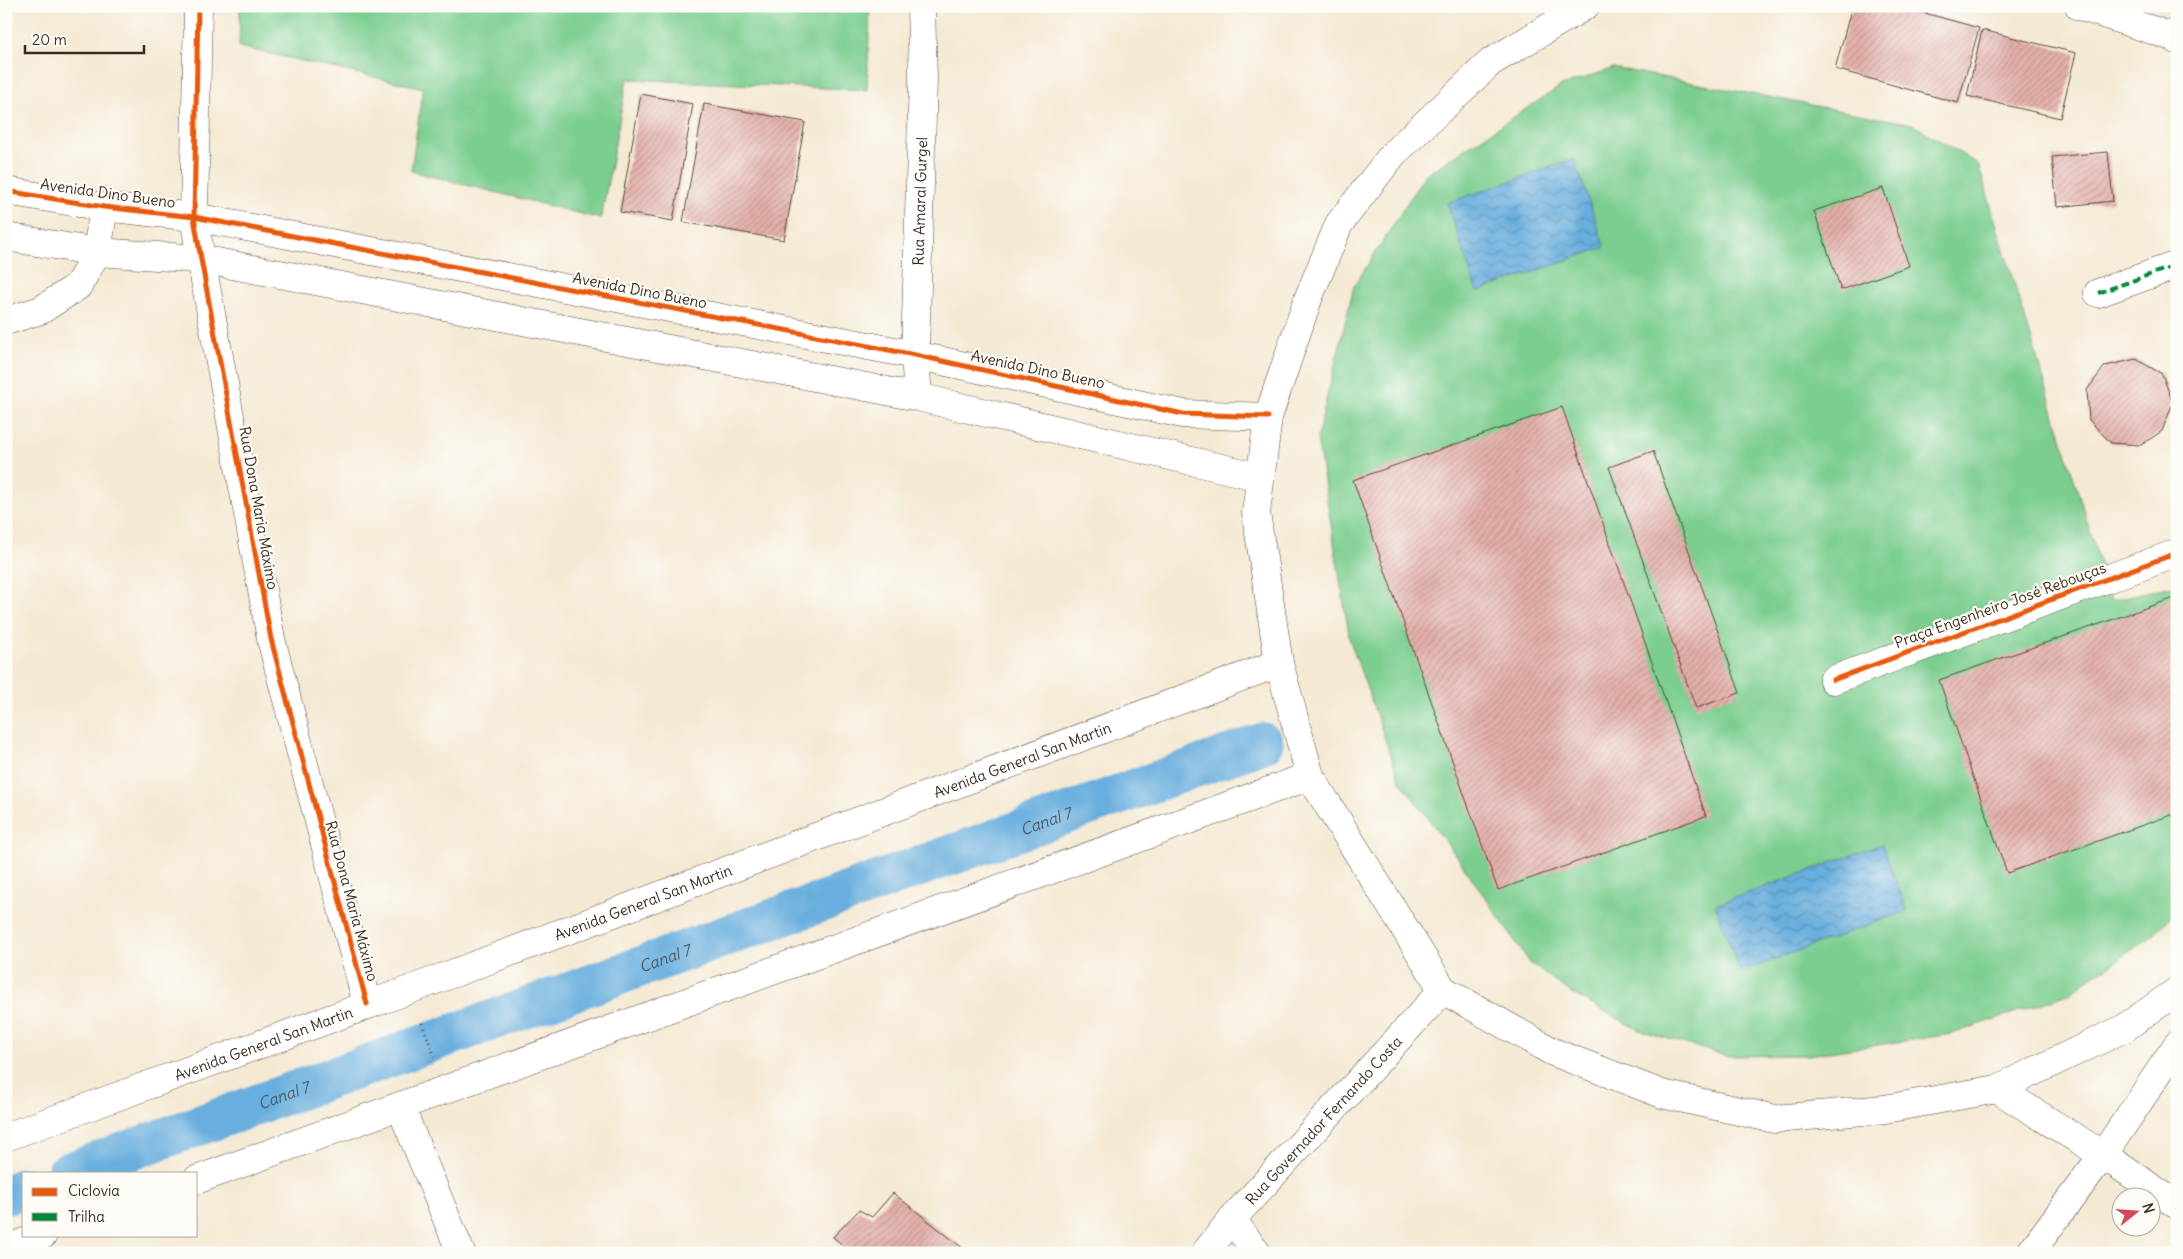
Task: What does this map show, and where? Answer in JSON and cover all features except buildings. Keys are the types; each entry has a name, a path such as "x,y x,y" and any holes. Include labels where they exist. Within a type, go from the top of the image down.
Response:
{"street":[{"name":"Rua Dona Maria Máximo","path":"198,6 194,217 201,259 271,639 367,1004"},
{"name":"Rua Amaral Gurgel","path":"918,397 915,355 923,79 921,6"},
{"path":"2079,6 2176,38"},
{"path":"1581,7 1491,62 1393,154 1339,224 1308,299 1268,417 1256,513 1279,663 1310,776 1443,990 1553,1052 1662,1094 1775,1119 1885,1109 1997,1089 2123,1029 2177,992"},
{"name":"Avenida Dino Bueno","path":"6,191 104,208 194,217 915,355 1183,414 1268,417"},
{"path":"6,321 42,310 78,286 97,252 104,208"},
{"path":"6,236 97,252 201,259 918,397 1260,477"},
{"path":"2098,293 2177,265"},
{"name":"Praça Engenheiro José Rebouças","path":"1833,680 2177,553"},
{"name":"Avenida General San Martin","path":"6,1137 409,990 1279,663"},
{"path":"198,1179 1310,776"},
{"name":"Rua Governador Fernando Costa","path":"1205,1253 1232,1220 1443,990"},
{"path":"2030,1253 2103,1155 2177,1045"},
{"path":"1997,1089 2103,1155 2177,1205"},
{"path":"400,1106 461,1253"},
{"path":"1232,1220 1257,1253"},
{"path":"6,1249 40,1236"}],"path":[{"path":"409,990 447,1088"}],"green space":[{"path":"240,6 870,6 867,90 627,79 601,219 411,171 423,88 239,47"},
{"path":"1614,68 1912,124 1978,164 2111,600 2177,585 2177,910 2154,935 2066,995 1952,1034 1809,1055 1726,1056 1639,1030 1573,994 1530,963 1460,861 1400,781 1350,641 1317,438 1354,286 1425,175 1561,86"}],"water":[{"path":"1574,159 1605,247 1477,292 1447,203"},
{"path":"1882,844 1907,911 1740,972 1715,905"}],"waterway":[{"name":"Canal 7","path":"70,1172 1263,743"},
{"name":"Canal 7","path":"6,1195 22,1189"}],"marked path":[{"path":"2098,293 2177,265"}],"cycle path":[{"path":"198,6 194,217 201,259 271,639 367,1004"},
{"path":"6,191 104,207 194,217 915,355 1183,414 1268,417"},
{"path":"1833,680 2177,553"}]}
